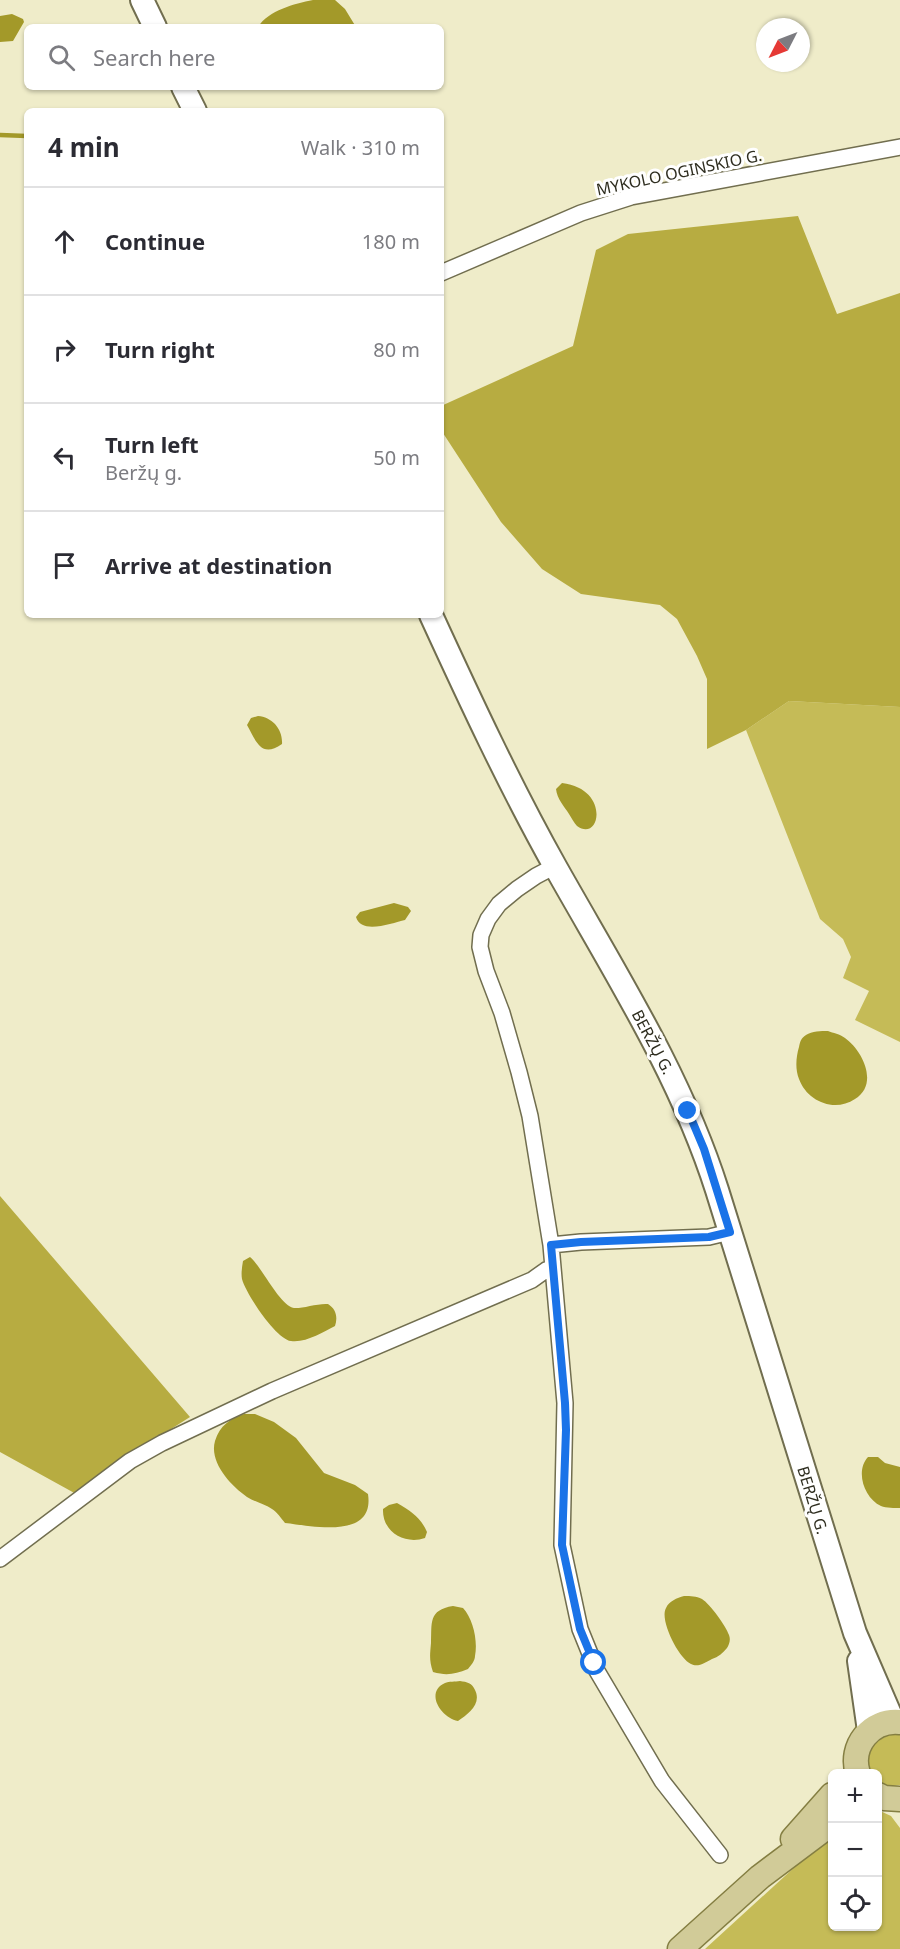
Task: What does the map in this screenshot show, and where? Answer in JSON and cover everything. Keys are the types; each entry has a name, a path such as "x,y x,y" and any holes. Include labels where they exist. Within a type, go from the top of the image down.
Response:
{"main road":[{"path":"142,0 154,24"},
{"path":"184,90 194,108"},
{"name":"BERŽŲ G.","path":"432,618 512,786 652,1039 704,1149 855,1633"},
{"path":"855,1633 896,1721 880,1724 869,1731 860,1742 855,1769"},
{"path":"855,1633 869,1731"},
{"path":"760,1877 828,1800"},
{"path":"680,1949 760,1877 828,1826"}],"street":[{"name":"MYKOLO OGINSKIO G.","path":"444,272 581,213 631,198 900,147"},
{"path":"555,866 536,876 499,904 488,919 481,935 480,947 502,1013 530,1116 551,1245 566,1412 562,1545 580,1629 597,1671 662,1780 720,1855"},
{"path":"551,1245 709,1237 730,1232"},
{"path":"0,1559 130,1461 162,1443 272,1391 532,1280 553,1268"}],"shaded area":[{"path":"313,0 335,0 345,9 354,24 260,24 275,12"},
{"path":"12,14 23,19 24,22 13,41 0,42 0,16"},
{"path":"798,216 837,314 900,293 900,707 789,701 746,730 707,749 707,679 677,619 660,605 581,594 542,569 501,522 444,435 444,405 573,346 596,250 628,234"},
{"path":"789,701 900,707 900,1042 855,1020 869,991 843,978 851,957 843,939 820,919 746,730"},
{"path":"258,716 276,725 281,733 282,744 269,750 256,742 247,725 251,718"},
{"path":"562,783 578,787 594,804 595,821 591,827 585,829 574,822 557,793 556,789"},
{"path":"394,903 408,907 411,911 405,920 370,927 359,922 356,917 360,912"},
{"path":"828,1031 843,1037 852,1044 866,1068 866,1085 862,1093 855,1099 839,1105 830,1105 815,1099 803,1087 797,1071 797,1055 802,1039 811,1033"},
{"path":"0,1196 190,1417 138,1450 78,1495 0,1452"},
{"path":"250,1257 277,1294 289,1306 297,1308 328,1304 336,1314 335,1326 297,1341 291,1341 278,1333 255,1305 242,1279 243,1261"},
{"path":"244,1414 255,1414 274,1422 296,1438 324,1473 355,1485 368,1494 368,1509 362,1518 352,1524 339,1527 285,1523 274,1510 240,1492 222,1472 214,1449 217,1435 223,1427"},
{"path":"868,1457 878,1457 885,1463 900,1467 900,1508 881,1506 866,1491 862,1469"},
{"path":"397,1503 419,1519 427,1532 425,1538 410,1540 403,1538 396,1535 386,1524 383,1509"},
{"path":"684,1596 702,1599 713,1610 730,1637 727,1648 722,1653 699,1665 691,1664 681,1655 671,1639 665,1621 667,1606"},
{"path":"453,1606 463,1608 472,1624 476,1643 474,1660 468,1669 459,1672 447,1674 433,1672 430,1658 433,1618 439,1611"},
{"path":"460,1681 472,1686 477,1700 473,1708 458,1721 451,1719 441,1710 437,1704 436,1692 447,1682"},
{"path":"893,1733 900,1733 900,1785 882,1786 882,1769 867,1769 869,1752 880,1740"},
{"path":"882,1812 891,1816 900,1828 900,1949 705,1949 828,1837 828,1931 882,1931"}],"waterway":[{"path":"0,135 24,136"}],"route":[{"path":"594,1663 580,1629 562,1545 566,1430 551,1245 709,1237 730,1232 704,1149 688,1111"}]}
